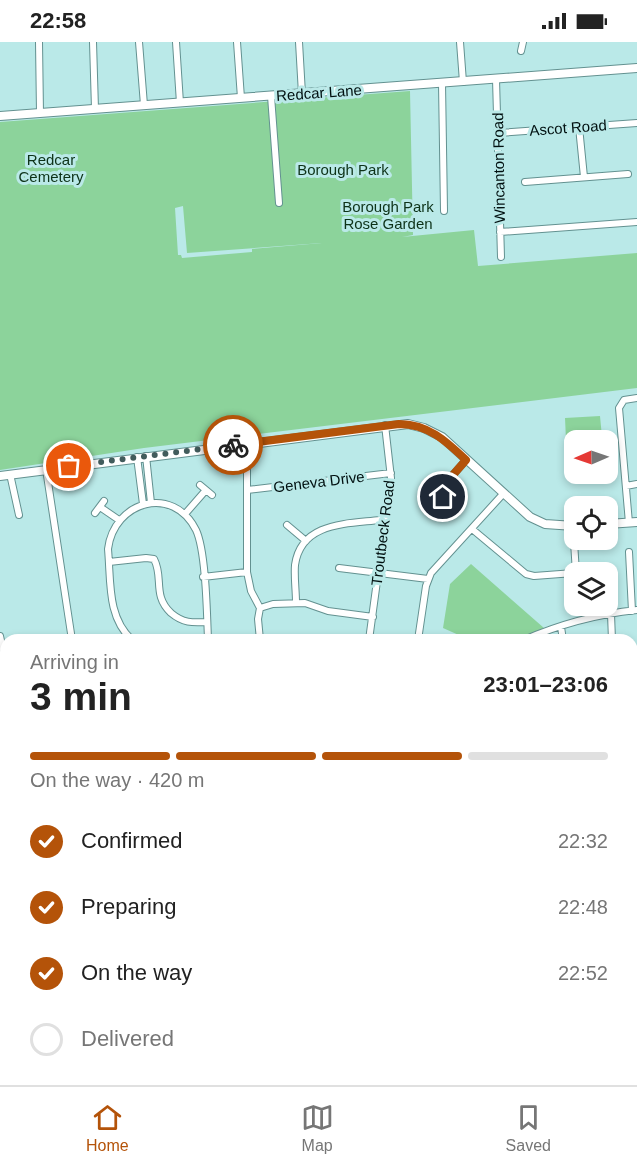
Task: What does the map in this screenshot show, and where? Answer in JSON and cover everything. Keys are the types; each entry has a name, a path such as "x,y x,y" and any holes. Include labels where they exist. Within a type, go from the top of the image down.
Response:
{"main road":[{"name":"Redcar Lane","path":"0,116 637,68"}],"street":[{"path":"39,42 40,113"},
{"path":"93,42 95,109"},
{"path":"139,42 144,105"},
{"path":"176,42 180,103"},
{"path":"237,42 241,98"},
{"path":"299,42 302,94"},
{"path":"460,42 463,82"},
{"path":"521,51 523,42"},
{"name":"Wincanton Road","path":"496,79 501,257"},
{"path":"442,83 444,211"},
{"path":"271,96 279,203"},
{"name":"Ascot Road","path":"498,133 637,123"},
{"path":"579,127 584,177"},
{"path":"525,182 628,174"},
{"path":"500,232 637,222"},
{"path":"618,523 633,522 626,486 619,408 624,400 637,398"},
{"path":"0,476 408,424 424,428 442,437 530,517 545,524 564,525"},
{"name":"Troutbeck Road","path":"370,634 391,473 385,426"},
{"path":"246,443 247,572 251,591 260,608 259,634"},
{"path":"142,457 151,503"},
{"path":"142,457 143,504"},
{"path":"438,492 466,460"},
{"path":"46,470 71,634"},
{"name":"Geneva Drive","path":"247,490 391,473"},
{"path":"10,474 18,515"},
{"path":"626,486 637,484"},
{"path":"200,485 212,495"},
{"path":"185,514 206,490"},
{"path":"419,634 428,579 434,569 503,494"},
{"path":"127,634 116,617 109,562 109,541 119,520 126,513 143,504 151,503 169,505 185,514 198,536 208,634"},
{"path":"100,507 119,520"},
{"path":"296,603 296,562 306,541 327,527 385,521"},
{"path":"287,525 306,541"},
{"path":"471,529 526,574 534,576 564,574"},
{"path":"618,613 634,611 629,552"},
{"path":"109,562 153,559 156,565 159,597 165,607 178,620 207,622"},
{"path":"339,568 428,579"},
{"path":"203,577 247,572"},
{"path":"260,608 273,604 313,604 337,613 373,617"},
{"path":"537,634 603,616"},
{"path":"611,616 612,634"},
{"path":"561,627 562,634"}],"green space":[{"path":"410,91 413,235 402,237 474,230 478,266 637,253 637,388 144,448 0,470 0,122","holes":["183,206 187,253 322,243 182,258 178,255 175,208"]},
{"path":"600,416 601,430 566,430 565,418"},
{"path":"471,564 544,628 530,634 456,634 443,628 450,584"}],"way so far":[{"path":"69,466 233,445"}],"route":[{"path":"233,445 399,424 413,425 442,437 466,460 438,492 443,497"}],"park label":[{"name":"Redcar Cemetery","path":"51,168"},
{"name":"Borough Park","path":"343,170"},
{"name":"Borough Park Rose Garden","path":"388,216"}]}
